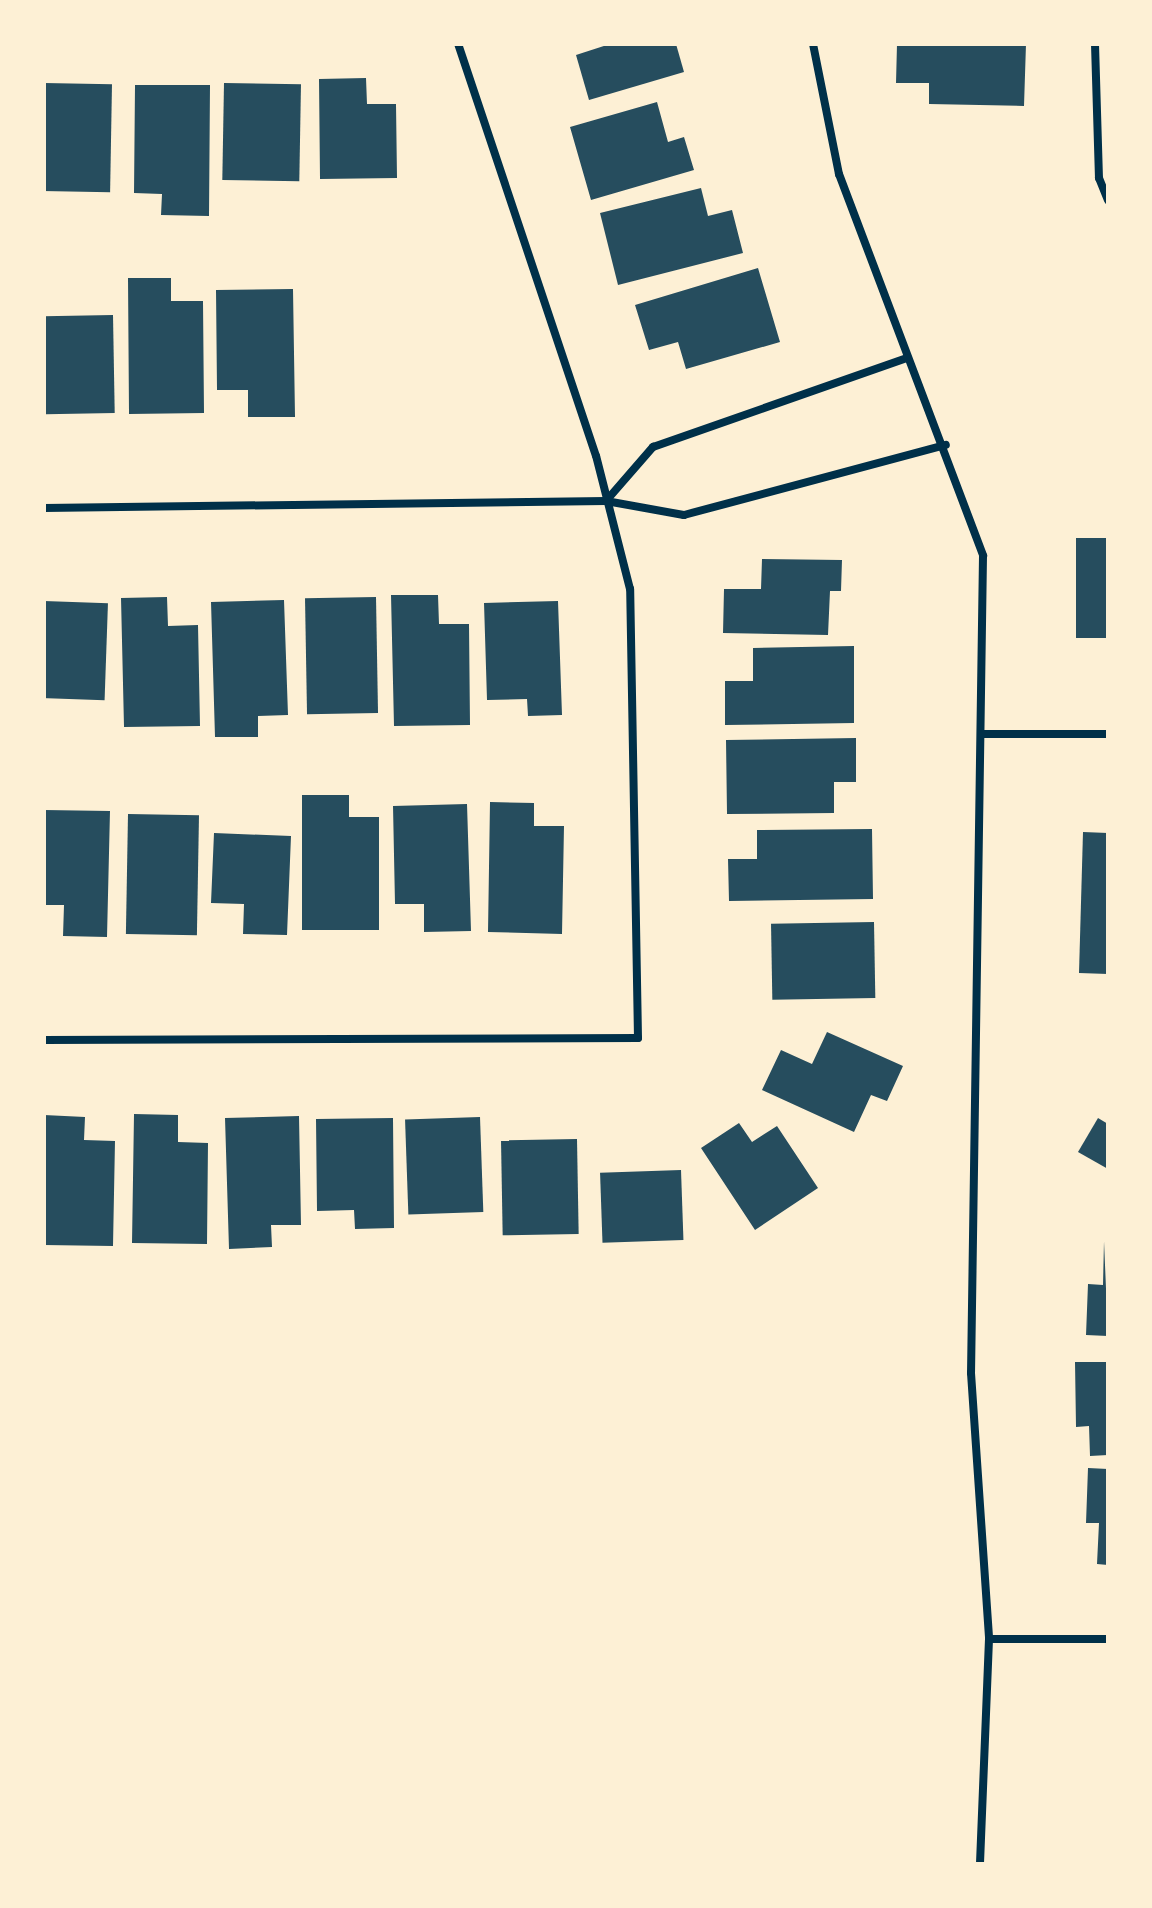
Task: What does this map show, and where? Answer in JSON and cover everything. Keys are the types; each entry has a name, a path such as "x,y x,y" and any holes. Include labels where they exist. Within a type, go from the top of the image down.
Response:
{"street":[{"path":"44,1040 638,1038 630,589 606,501 458,44"},
{"path":"813,44 839,174 907,358 946,445 983,556 971,1373 989,1639 980,1864"},
{"path":"1095,44 1099,178 1108,200"},
{"path":"606,501 653,447 907,358"},
{"path":"44,508 606,501 684,515 946,445"},
{"path":"982,734 1108,734"},
{"path":"989,1639 1108,1639"}],"building":[{"path":"610,44 676,44 684,72 589,100 576,55"},
{"path":"897,44 1026,44 1024,106 929,104 929,83 896,83"},
{"path":"366,78 367,104 396,104 397,178 320,179 319,79"},
{"path":"44,83 112,84 110,192 44,191"},
{"path":"224,83 301,84 299,181 222,180"},
{"path":"135,85 210,85 209,216 161,215 162,194 134,193"},
{"path":"657,102 668,142 684,137 694,170 591,200 570,127"},
{"path":"701,188 708,216 732,210 743,253 618,285 600,213"},
{"path":"758,268 780,342 686,369 678,342 649,350 635,305"},
{"path":"128,278 171,278 171,301 203,301 204,413 129,414"},
{"path":"293,289 295,417 248,417 248,390 217,390 216,290"},
{"path":"113,315 115,413 46,414 44,316"},
{"path":"1076,538 1108,538 1108,638 1076,638"},
{"path":"762,559 842,560 841,591 830,591 828,635 723,633 724,589 761,589"},
{"path":"391,595 438,595 439,624 469,624 470,725 394,726"},
{"path":"167,597 168,626 198,625 200,726 124,727 121,598"},
{"path":"376,597 378,713 307,714 305,598"},
{"path":"284,600 288,715 258,716 258,737 215,737 211,602"},
{"path":"44,601 108,603 105,700 44,698"},
{"path":"558,601 562,715 528,716 527,699 487,700 484,603"},
{"path":"854,646 854,723 725,725 725,681 753,681 753,648"},
{"path":"856,738 856,782 834,782 834,813 727,814 726,740"},
{"path":"302,795 349,795 349,817 379,817 379,930 302,930"},
{"path":"490,802 534,803 534,826 564,826 562,934 488,932"},
{"path":"467,804 471,931 424,932 424,904 395,904 393,806"},
{"path":"44,810 110,811 107,937 63,936 64,905 44,905"},
{"path":"128,814 199,815 197,935 126,934"},
{"path":"872,829 873,899 729,901 728,859 757,859 757,830"},
{"path":"1083,832 1108,833 1108,974 1079,973"},
{"path":"214,833 291,836 287,935 243,934 244,904 211,903"},
{"path":"874,922 875,998 772,1000 771,924"},
{"path":"827,1032 903,1066 887,1101 871,1095 854,1132 762,1090 781,1050 812,1064"},
{"path":"134,1114 178,1115 178,1142 208,1143 207,1244 132,1243"},
{"path":"44,1115 85,1117 84,1140 115,1141 113,1246 44,1245"},
{"path":"299,1116 301,1225 271,1225 272,1247 229,1249 225,1118"},
{"path":"480,1117 483,1212 408,1215 405,1120"},
{"path":"393,1118 394,1228 355,1229 354,1210 317,1211 316,1119"},
{"path":"1098,1118 1108,1124 1108,1169 1078,1152"},
{"path":"739,1123 752,1142 777,1126 818,1188 755,1230 701,1148"},
{"path":"577,1139 579,1234 503,1235 501,1140"},
{"path":"681,1170 683,1240 602,1243 600,1173"},
{"path":"1104,1241 1108,1336 1086,1335 1088,1284 1103,1285"},
{"path":"1075,1362 1108,1362 1108,1455 1090,1456 1089,1426 1076,1427"},
{"path":"1088,1468 1108,1469 1108,1565 1097,1564 1099,1523 1086,1523"}]}
